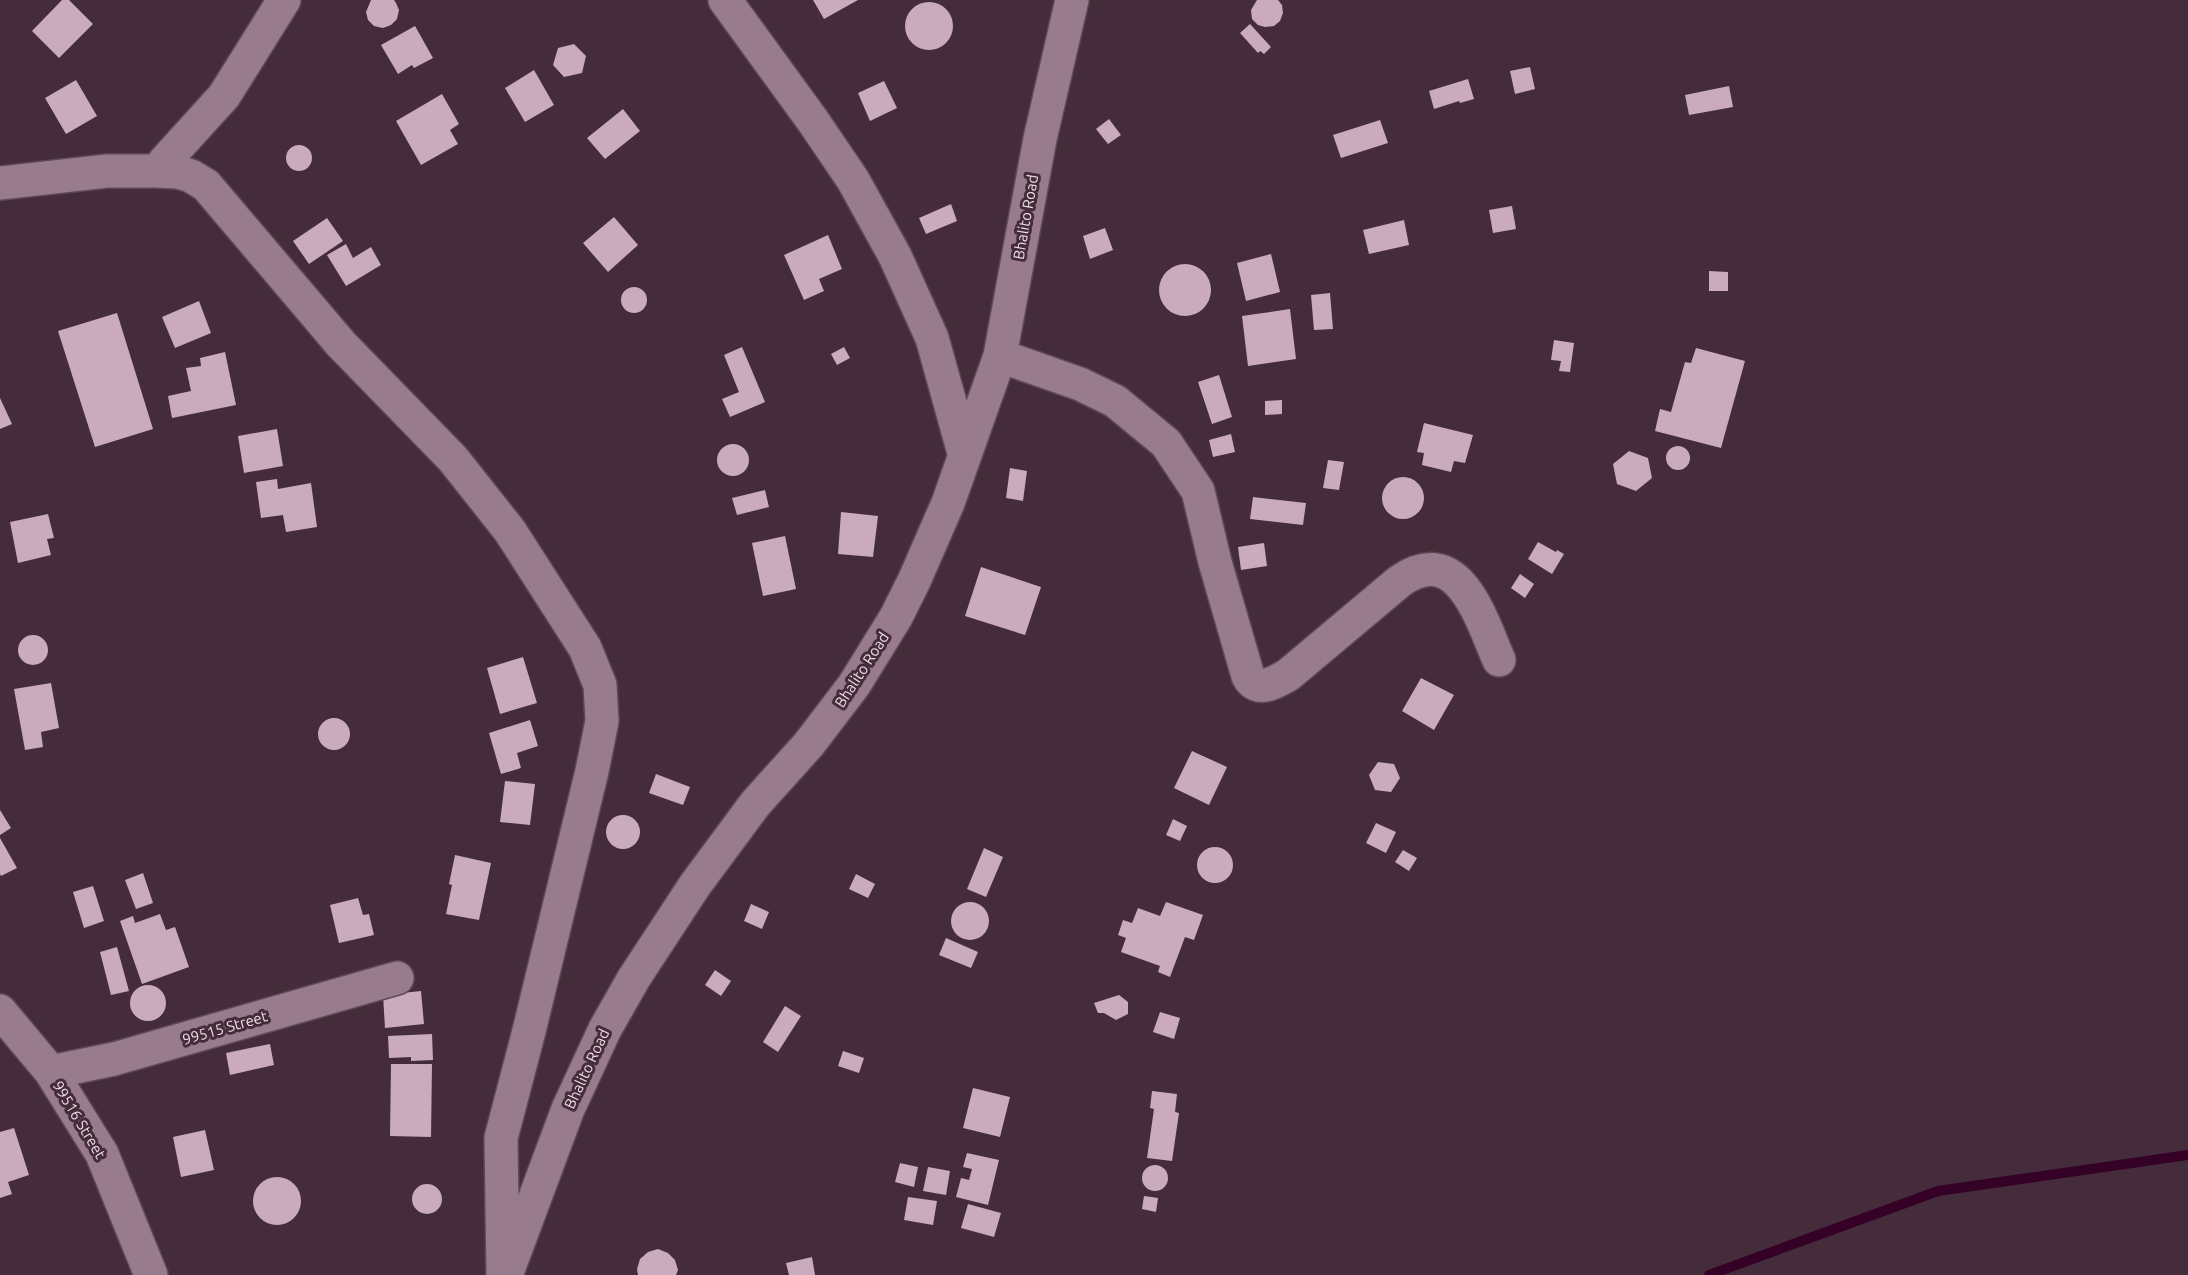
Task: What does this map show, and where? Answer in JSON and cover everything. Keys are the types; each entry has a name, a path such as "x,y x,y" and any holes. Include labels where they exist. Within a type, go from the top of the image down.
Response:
{"street":[{"path":"162,171 164,162 225,96 284,0"},
{"path":"725,0 853,180 895,256 932,338 964,453"},
{"name":"Bhalito Road","path":"505,1275 568,1109 605,1029 634,978 695,885 756,804 809,744 854,685 896,617 914,581 948,503 1000,356 1040,139 1072,0"},
{"path":"0,183 107,171 162,171 191,176 206,185 341,344 453,459 510,531 585,648 600,685 602,721 592,771 501,1138 505,1275"},
{"path":"1000,356 1080,384 1115,401 1166,443 1198,491 1215,562 1248,676 1257,686 1266,685 1288,675 1400,581 1412,572 1427,569 1445,572 1460,583 1471,597 1499,660"},
{"name":"99515 Street","path":"51,1072 114,1059 397,978"},
{"name":"99516 Street","path":"0,1011 51,1072 102,1154 151,1275"}],"building":[{"path":"62,0 69,0 93,24 59,58 32,31"},
{"path":"371,0 394,0 399,10 397,19 391,25 383,28 374,26 368,20 366,12"},
{"path":"813,0 858,0 824,19"},
{"path":"1257,0 1278,0 1282,5 1283,13 1280,21 1274,26 1258,25 1252,19 1251,10"},
{"path":"924,2 934,2 946,9 953,21 953,31 946,43 934,50 924,50 909,39 905,31 905,21 916,6"},
{"path":"1250,24 1271,47 1264,54 1260,51 1258,53 1240,33"},
{"path":"415,26 433,58 414,68 412,65 398,74 381,45"},
{"path":"574,44 586,56 582,73 564,77 553,65 558,48"},
{"path":"1530,67 1535,89 1515,94 1510,71"},
{"path":"534,70 554,105 525,122 505,88"},
{"path":"1468,79 1474,99 1434,109 1429,91"},
{"path":"76,80 97,116 66,134 45,98"},
{"path":"884,81 897,108 870,121 858,93"},
{"path":"1729,86 1733,107 1689,115 1685,95"},
{"path":"442,94 459,124 450,130 458,144 421,165 396,121"},
{"path":"623,109 640,131 605,159 587,138"},
{"path":"1109,119 1121,135 1108,144 1096,129"},
{"path":"1380,120 1388,143 1341,158 1333,135"},
{"path":"299,145 308,149 312,158 308,167 299,171 290,167 286,158 290,149"},
{"path":"951,204 957,221 926,234 919,218"},
{"path":"1512,206 1516,229 1493,233 1489,210"},
{"path":"614,217 638,245 608,272 583,243"},
{"path":"327,218 343,241 309,264 293,241"},
{"path":"1404,220 1409,245 1369,254 1363,230"},
{"path":"1105,228 1113,250 1090,259 1083,236"},
{"path":"828,235 842,269 819,279 824,291 804,300 784,255"},
{"path":"346,244 353,258 371,247 381,265 346,286 327,255"},
{"path":"1271,254 1280,292 1246,301 1237,263"},
{"path":"1180,264 1190,264 1199,268 1207,276 1211,290 1207,304 1199,312 1190,316 1180,316 1171,312 1163,304 1159,295 1159,285 1163,276 1171,268"},
{"path":"1709,271 1728,272 1728,291 1709,291"},
{"path":"634,287 644,290 647,300 644,310 634,313 624,310 621,300 624,290"},
{"path":"1330,293 1333,329 1314,330 1311,295"},
{"path":"199,301 211,333 175,348 162,317"},
{"path":"1290,309 1296,359 1248,366 1242,316"},
{"path":"117,313 153,429 95,447 58,331"},
{"path":"1554,340 1574,343 1570,372 1559,371 1561,361 1551,360"},
{"path":"742,347 765,402 730,417 722,399 739,392 724,355"},
{"path":"844,347 850,358 837,365 831,354"},
{"path":"1696,348 1745,361 1721,448 1655,431 1660,409 1671,412 1685,362 1691,363"},
{"path":"225,352 236,405 172,418 168,396 191,391 186,368 201,366 200,358"},
{"path":"1219,375 1232,417 1212,424 1198,382"},
{"path":"0,398 12,424 0,429"},
{"path":"1282,400 1282,414 1265,415 1265,401"},
{"path":"1424,423 1473,435 1465,463 1454,461 1451,472 1422,465 1424,453 1417,452"},
{"path":"277,429 283,466 244,473 238,436"},
{"path":"1231,434 1235,452 1213,457 1209,440"},
{"path":"733,444 744,449 749,460 744,471 733,476 722,471 717,460 722,449"},
{"path":"1678,446 1687,449 1690,458 1687,467 1678,470 1669,467 1666,458 1669,449"},
{"path":"1629,451 1648,458 1652,478 1636,491 1617,484 1613,464"},
{"path":"1328,460 1344,462 1339,490 1323,488"},
{"path":"1010,468 1027,471 1023,501 1006,498"},
{"path":"1403,477 1411,478 1418,483 1423,490 1423,506 1418,513 1411,518 1403,519 1395,518 1388,513 1383,506 1382,498 1383,490 1388,483 1395,478"},
{"path":"277,479 278,489 311,483 317,527 286,532 283,515 261,518 256,482"},
{"path":"765,490 769,507 737,515 732,498"},
{"path":"1253,497 1306,503 1303,525 1250,519"},
{"path":"841,512 878,516 873,557 838,554"},
{"path":"48,514 54,538 47,539 51,555 18,563 10,522"},
{"path":"785,536 796,589 763,596 752,543"},
{"path":"1538,542 1564,554 1552,574 1528,559"},
{"path":"1264,543 1267,566 1241,570 1238,547"},
{"path":"981,567 1041,587 1025,635 965,616"},
{"path":"1520,574 1534,584 1525,598 1511,588"},
{"path":"33,635 44,639 48,650 44,661 33,665 22,661 18,650 22,639"},
{"path":"523,657 537,703 500,714 487,668"},
{"path":"1421,678 1454,695 1434,730 1402,711"},
{"path":"51,683 59,728 41,732 43,747 25,750 14,689"},
{"path":"334,718 345,723 350,734 345,745 334,750 323,745 318,734 323,723"},
{"path":"530,720 538,746 517,753 521,768 501,774 489,733"},
{"path":"1192,751 1227,767 1209,805 1174,788"},
{"path":"1378,762 1394,764 1400,778 1391,792 1375,790 1369,775"},
{"path":"656,774 690,787 683,805 649,793"},
{"path":"505,781 535,784 530,825 500,822"},
{"path":"0,810 11,828 0,835"},
{"path":"623,815 635,820 640,832 635,844 623,849 611,844 606,832 611,820"},
{"path":"1173,819 1187,826 1180,841 1166,835"},
{"path":"1376,823 1396,832 1386,853 1366,843"},
{"path":"0,838 17,868 1,876 0,874"},
{"path":"1215,847 1228,852 1233,865 1228,878 1215,883 1202,878 1197,865 1202,852"},
{"path":"984,848 1003,857 986,897 967,889"},
{"path":"1403,850 1417,858 1409,871 1395,862"},
{"path":"455,855 491,863 479,920 446,914"},
{"path":"143,873 153,903 136,909 125,880"},
{"path":"856,874 875,884 868,898 849,889"},
{"path":"93,886 104,921 84,928 73,892"},
{"path":"358,898 363,915 369,914 374,935 339,943 330,905"},
{"path":"970,902 983,908 989,921 983,934 970,940 957,934 951,921 957,908"},
{"path":"1166,902 1203,915 1194,940 1185,937 1170,977 1158,972 1160,966 1121,952 1126,938 1118,935 1123,920 1132,923 1138,908 1160,916"},
{"path":"751,904 769,912 762,929 744,921"},
{"path":"160,914 166,930 175,927 189,967 142,984 120,921 133,916 135,923"},
{"path":"946,938 978,952 971,968 939,955"},
{"path":"117,947 129,991 111,995 100,952"},
{"path":"715,970 731,981 721,996 705,985"},
{"path":"148,985 161,990 166,1003 161,1016 148,1021 135,1016 130,1003 135,990"},
{"path":"421,991 424,1024 385,1028 383,995"},
{"path":"1119,995 1128,1002 1128,1014 1116,1020 1104,1013 1098,1013 1094,1003"},
{"path":"785,1006 801,1016 778,1052 763,1042"},
{"path":"1160,1012 1180,1018 1174,1039 1153,1032"},
{"path":"432,1034 433,1060 411,1061 411,1057 389,1058 388,1036"},
{"path":"270,1044 274,1065 230,1075 226,1053"},
{"path":"843,1051 864,1058 859,1073 838,1066"},
{"path":"391,1064 432,1064 431,1137 390,1136"},
{"path":"973,1088 1010,1097 1000,1137 963,1128"},
{"path":"1152,1091 1177,1094 1175,1112 1179,1113 1172,1161 1147,1158 1154,1109 1150,1108"},
{"path":"14,1128 29,1175 8,1182 12,1194 0,1198 0,1132"},
{"path":"205,1130 214,1170 181,1177 173,1137"},
{"path":"967,1153 999,1160 988,1205 956,1197 961,1178 969,1180 972,1169 963,1167"},
{"path":"900,1163 918,1167 914,1187 895,1182"},
{"path":"1155,1165 1164,1169 1168,1178 1164,1187 1155,1191 1146,1187 1142,1178 1146,1169"},
{"path":"928,1167 950,1171 946,1195 923,1191"},
{"path":"277,1177 294,1184 301,1201 294,1218 277,1225 260,1218 253,1201 260,1184"},
{"path":"427,1184 433,1185 441,1193 441,1205 433,1213 427,1214 421,1213 413,1205 412,1199 413,1193 421,1185"},
{"path":"1144,1196 1158,1198 1156,1212 1142,1209"},
{"path":"908,1197 937,1201 933,1225 904,1220"},
{"path":"968,1204 1001,1213 994,1237 961,1228"},
{"path":"658,1249 668,1253 675,1260 678,1270 676,1275 638,1275 640,1259 648,1252"},
{"path":"812,1257 815,1275 789,1275 786,1263"}],"waterway":[{"path":"1709,1275 1938,1191 2188,1155"}]}
